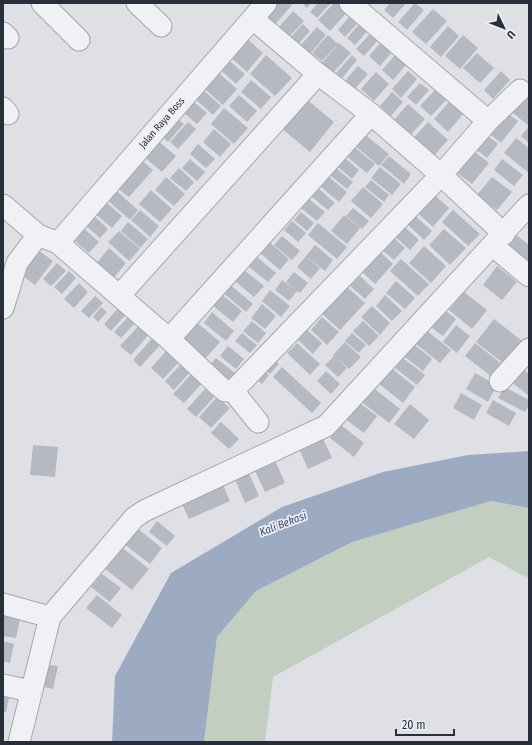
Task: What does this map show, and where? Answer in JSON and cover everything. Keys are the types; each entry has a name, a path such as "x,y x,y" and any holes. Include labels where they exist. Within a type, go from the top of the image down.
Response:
{"street":[{"path":"42,3 79,40"},
{"path":"137,3 161,26"},
{"name":"Jalan Raya Boss","path":"58,243 266,3"},
{"path":"350,3 488,121"},
{"path":"253,19 318,74 371,114 441,175 529,276"},
{"path":"119,296 318,74"},
{"path":"3,205 38,235 58,243 169,339 219,386 225,391 233,391 441,175 488,121 520,90"},
{"path":"169,339 371,114"},
{"path":"19,742 50,617 64,598 139,515 326,426 529,205"},
{"path":"3,308 17,263 38,235"},
{"path":"500,381 529,349"},
{"path":"233,391 258,422"},
{"path":"3,604 50,617"},
{"path":"3,685 31,691"}],"green space":[{"path":"491,501 529,508 529,579 489,557 273,677 265,742 204,742 217,637 256,591 351,542"}],"water":[{"name":"Kali Bekasi","path":"529,451 529,508 491,501 352,542 256,591 217,637 204,742 112,742 115,676 171,573 282,507 383,472 468,455"}],"building":[{"path":"275,3 290,3 292,5 273,27 262,17"},
{"path":"302,3 311,3 307,8"},
{"path":"318,3 331,3 317,18 310,12"},
{"path":"334,3 344,3 351,8 330,31 318,20"},
{"path":"390,3 406,3 393,18 384,10"},
{"path":"415,3 424,10 407,30 398,22"},
{"path":"433,9 447,21 426,44 412,32"},
{"path":"293,11 304,21 289,37 278,28"},
{"path":"349,17 357,24 345,37 338,30"},
{"path":"362,21 370,28 355,45 347,38"},
{"path":"303,24 310,31 296,47 288,40"},
{"path":"448,26 459,36 441,57 430,47"},
{"path":"317,27 326,35 309,55 299,47"},
{"path":"371,33 378,40 364,56 356,49"},
{"path":"243,35 263,53 247,72 227,54"},
{"path":"328,35 338,44 322,61 312,53"},
{"path":"463,35 478,48 460,69 445,56"},
{"path":"382,41 393,51 380,66 369,56"},
{"path":"339,43 351,53 333,73 322,63"},
{"path":"477,53 494,68 480,83 463,68"},
{"path":"266,55 292,78 275,96 250,74"},
{"path":"352,55 357,60 342,78 336,73"},
{"path":"395,55 406,65 393,80 382,70"},
{"path":"225,57 245,74 236,84 217,67"},
{"path":"358,66 368,74 354,90 345,81"},
{"path":"213,68 237,89 223,105 199,84"},
{"path":"408,71 417,79 401,98 392,89"},
{"path":"501,71 510,80 493,99 484,90"},
{"path":"376,72 389,84 374,101 361,89"},
{"path":"251,80 271,97 261,109 241,92"},
{"path":"420,83 429,90 416,105 407,97"},
{"path":"436,89 447,99 431,116 420,106"},
{"path":"203,90 221,106 213,115 195,99"},
{"path":"392,92 403,102 391,116 380,106"},
{"path":"521,92 529,98 528,125 508,109"},
{"path":"239,95 257,111 247,122 229,106"},
{"path":"187,96 207,113 197,124 177,107"},
{"path":"305,98 334,122 310,152 281,128"},
{"path":"450,101 464,113 448,132 434,119"},
{"path":"408,104 425,119 407,139 390,124"},
{"path":"224,108 248,128 234,144 211,124"},
{"path":"504,111 518,121 501,143 487,132"},
{"path":"172,114 184,124 168,142 157,132"},
{"path":"188,122 196,129 178,149 170,142"},
{"path":"428,122 448,140 432,158 412,140"},
{"path":"529,126 529,143 521,136"},
{"path":"214,129 231,144 220,157 203,142"},
{"path":"363,133 389,154 379,166 353,144"},
{"path":"484,133 498,144 487,158 473,147"},
{"path":"516,138 529,148 529,173 504,153"},
{"path":"157,140 176,156 162,172 143,156"},
{"path":"198,144 215,159 206,168 190,154"},
{"path":"353,146 375,164 367,173 346,156"},
{"path":"467,146 489,163 472,184 450,168"},
{"path":"389,156 411,174 404,184 381,165"},
{"path":"345,158 359,170 352,179 338,167"},
{"path":"140,159 153,170 129,197 116,187"},
{"path":"190,159 205,172 197,181 182,168"},
{"path":"502,159 523,175 514,186 494,170"},
{"path":"380,167 401,184 392,195 371,178"},
{"path":"179,168 194,182 186,191 170,178"},
{"path":"336,168 353,182 347,189 330,175"},
{"path":"166,177 185,194 174,206 155,190"},
{"path":"329,177 347,192 339,202 321,187"},
{"path":"492,177 512,192 497,210 477,195"},
{"path":"371,180 389,195 384,202 365,187"},
{"path":"112,187 138,210 130,220 104,197"},
{"path":"363,187 383,204 371,218 351,201"},
{"path":"319,189 335,203 328,210 312,197"},
{"path":"428,189 449,208 433,227 411,207"},
{"path":"151,190 172,209 160,222 139,204"},
{"path":"102,199 122,216 112,228 91,210"},
{"path":"309,199 325,212 317,221 301,208"},
{"path":"353,208 369,221 362,229 346,216"},
{"path":"140,210 159,226 150,237 131,220"},
{"path":"453,210 480,234 468,246 442,222"},
{"path":"410,211 432,231 424,240 402,219"},
{"path":"301,212 314,223 307,231 294,220"},
{"path":"93,215 108,229 100,238 85,225"},
{"path":"344,215 360,228 347,244 331,231"},
{"path":"292,221 306,233 298,242 284,230"},
{"path":"128,222 148,239 140,248 121,231"},
{"path":"399,222 419,240 410,250 390,232"},
{"path":"318,223 347,247 337,259 308,235"},
{"path":"80,225 99,242 89,253 70,237"},
{"path":"444,229 466,248 450,265 429,245"},
{"path":"510,230 529,245 529,269 498,247"},
{"path":"119,231 140,249 129,261 108,242"},
{"path":"388,233 405,248 394,260 376,245"},
{"path":"282,236 300,251 292,260 274,245"},
{"path":"268,241 289,259 280,270 259,252"},
{"path":"315,245 333,260 325,271 306,256"},
{"path":"424,246 446,266 431,283 409,263"},
{"path":"109,248 126,263 113,279 96,264"},
{"path":"38,250 53,261 35,285 20,274"},
{"path":"378,250 393,264 375,284 360,270"},
{"path":"306,256 320,268 311,279 297,267"},
{"path":"257,257 276,273 268,282 249,267"},
{"path":"401,259 429,284 418,296 390,271"},
{"path":"57,263 66,271 51,286 43,279"},
{"path":"497,266 517,282 502,300 483,285"},
{"path":"244,270 264,286 254,297 235,281"},
{"path":"69,271 76,278 62,294 54,287"},
{"path":"294,272 308,283 300,293 297,291 289,301 275,290 282,280 294,289 286,282"},
{"path":"360,276 374,289 365,299 350,286"},
{"path":"396,281 415,298 405,309 386,293"},
{"path":"79,283 88,292 74,308 64,299"},
{"path":"229,284 253,304 246,312 222,292"},
{"path":"344,284 365,303 340,330 319,311"},
{"path":"270,290 290,306 281,317 262,301"},
{"path":"464,292 487,310 472,329 449,310"},
{"path":"221,294 242,311 233,322 212,305"},
{"path":"385,295 402,311 392,321 376,306"},
{"path":"95,296 103,303 89,318 81,311"},
{"path":"122,304 130,310 111,331 104,324"},
{"path":"262,304 276,316 265,329 251,318"},
{"path":"372,306 390,323 380,335 361,317"},
{"path":"101,307 107,312 98,322 93,317"},
{"path":"442,308 456,319 443,336 428,325"},
{"path":"212,312 234,331 226,341 204,323"},
{"path":"130,315 137,321 121,338 114,332"},
{"path":"322,317 339,332 327,345 311,330"},
{"path":"494,319 526,344 508,367 476,342"},
{"path":"194,320 220,342 205,359 180,338"},
{"path":"252,321 266,333 258,343 243,331"},
{"path":"363,321 379,336 369,346 353,331"},
{"path":"142,322 152,331 131,355 120,346"},
{"path":"456,325 470,336 457,353 443,342"},
{"path":"307,330 322,343 313,354 298,340"},
{"path":"427,331 451,350 440,363 416,344"},
{"path":"242,333 257,345 250,353 235,341"},
{"path":"352,333 366,345 359,353 345,341"},
{"path":"155,335 163,342 140,367 133,360"},
{"path":"345,342 361,357 349,369 333,355"},
{"path":"411,342 432,359 423,371 401,354"},
{"path":"297,343 320,364 310,375 287,353"},
{"path":"475,343 503,365 493,378 465,356"},
{"path":"228,346 244,359 236,369 220,356"},
{"path":"166,351 178,363 163,379 151,368"},
{"path":"271,356 279,364 270,374 262,366"},
{"path":"334,356 347,368 338,377 325,365"},
{"path":"216,358 235,373 227,383 208,367"},
{"path":"403,358 425,375 417,385 395,368"},
{"path":"184,361 193,369 174,390 165,381"},
{"path":"259,366 269,375 262,384 251,375"},
{"path":"282,367 321,403 312,413 273,377"},
{"path":"390,367 415,387 403,403 378,383"},
{"path":"521,368 529,374 528,395 510,381"},
{"path":"194,371 205,380 184,403 173,394"},
{"path":"326,371 340,384 331,394 317,381"},
{"path":"475,373 497,385 488,402 466,389"},
{"path":"371,386 400,409 389,423 359,400"},
{"path":"505,387 529,400 529,405 525,412 498,398"},
{"path":"205,389 214,397 196,417 187,409"},
{"path":"461,393 482,405 474,420 453,408"},
{"path":"217,397 230,408 211,428 199,417"},
{"path":"353,398 377,416 364,433 340,415"},
{"path":"493,400 516,413 509,426 486,413"},
{"path":"410,404 429,420 414,439 394,424"},
{"path":"221,422 239,439 229,449 211,433"},
{"path":"341,425 364,443 354,457 330,438"},
{"path":"320,432 332,458 308,469 296,442"},
{"path":"33,445 58,447 55,477 30,475"},
{"path":"274,458 285,483 265,492 253,467"},
{"path":"248,471 259,496 245,503 234,477"},
{"path":"221,480 230,501 189,519 179,498"},
{"path":"157,521 175,536 167,546 149,532"},
{"path":"133,525 162,548 150,564 120,541"},
{"path":"120,546 149,569 132,590 103,567"},
{"path":"102,574 121,588 110,602 91,587"},
{"path":"97,595 122,615 112,628 86,608"},
{"path":"3,615 20,619 16,638 3,636"},
{"path":"3,641 14,644 10,663 3,661"},
{"path":"44,664 58,666 53,689 39,686"},
{"path":"3,692 10,693 6,712 3,712"}]}
